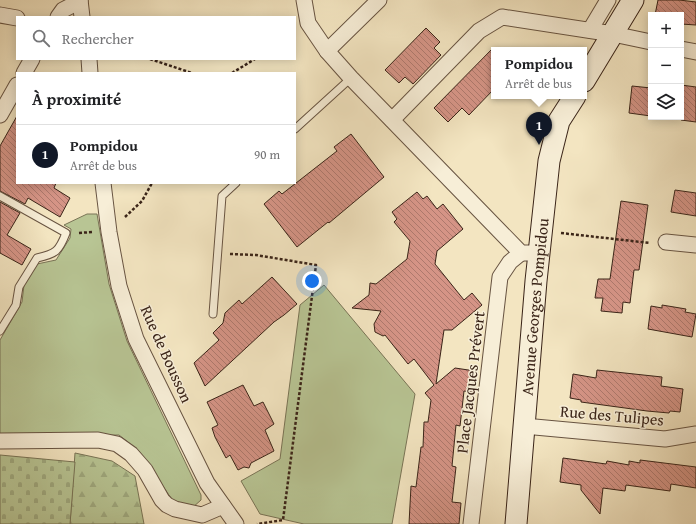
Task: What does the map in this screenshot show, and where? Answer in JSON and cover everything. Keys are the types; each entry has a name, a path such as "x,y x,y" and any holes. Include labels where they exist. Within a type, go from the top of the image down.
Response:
{"main road":[{"path":"587,76 632,0"},
{"name":"Avenue Georges Pompidou","path":"516,524 524,426 530,253 541,231 549,161 559,121 573,99"}],"street":[{"path":"304,0 308,23 327,51 392,120 530,253"},
{"path":"327,51 379,0"},
{"path":"590,30 608,0"},
{"path":"59,16 63,10 80,1 82,16"},
{"path":"0,15 16,18"},
{"path":"392,120 479,31 502,17 590,30 648,41"},
{"path":"684,50 696,52"},
{"path":"25,72 31,60"},
{"path":"89,60 90,72"},
{"path":"0,115 16,87"},
{"name":"Rue de Bousson","path":"103,184 109,232 119,286 136,339 208,483 236,524"},
{"path":"666,242 696,245"},
{"name":"Place Jacques Prévert","path":"471,524 500,278 510,262 530,253"},
{"name":"Rue des Tulipes","path":"524,426 665,439 696,434"},
{"path":"0,441 98,440 117,444 131,454 145,470 167,506 202,515 223,506"}],"lane":[{"path":"296,128 352,78"},
{"path":"213,314 222,196 235,184"},
{"path":"0,196 66,233 62,244 53,254 37,258 20,287 16,304 0,331"}],"path":[{"path":"153,60 189,72"},
{"path":"234,72 253,60"},
{"path":"109,232 142,201 151,184"},
{"path":"541,231 656,244 666,242"},
{"path":"66,233 93,232"},
{"path":"218,253 256,256 316,266 283,520 257,524"}],"green space":[{"path":"87,214 97,214 109,284 127,341 201,495 201,500 192,508 173,501 139,451 119,435 0,437 0,340 22,302 24,285 37,264 56,260 70,238 71,229 64,225"},
{"path":"324,285 415,394 392,524 304,524 260,514 241,481 280,459 300,305"},
{"path":"75,453 112,461 135,476 144,524 70,524"},
{"path":"0,455 75,462 70,524 0,524"}],"building":[{"path":"658,0 696,2 696,25 684,24 684,12 656,12"},
{"path":"426,28 440,42 434,48 441,55 413,84 405,77 399,83 385,70"},
{"path":"491,50 491,92 469,115 462,108 448,122 434,108"},
{"path":"684,85 696,87 696,122 681,120 684,120"},
{"path":"632,86 648,88 648,116 629,113"},
{"path":"16,118 16,184 56,184 54,188 70,198 60,217 28,198 25,204 0,191 0,146"},
{"path":"351,134 384,177 329,223 328,222 297,247 264,204 279,191 282,194 296,184 337,151 334,147"},
{"path":"675,190 696,193 696,216 671,212"},
{"path":"417,192 423,199 427,196 437,209 443,204 463,229 437,251 435,264 464,300 472,293 482,305 452,330 444,330 436,384 455,368 475,371 473,392 464,391 460,426 456,425 452,466 456,467 452,502 461,503 459,524 409,524 411,486 416,487 421,447 423,447 424,422 428,422 431,400 425,393 434,385 414,359 408,364 385,335 383,336 375,332 374,324 381,311 352,308 369,295 370,283 376,284 407,259 410,241 394,222 397,219 392,212"},
{"path":"621,201 648,205 639,270 634,270 630,303 623,302 622,313 601,311 603,298 595,298 598,279 610,279"},
{"path":"0,202 20,213 7,235 31,249 22,265 0,253"},
{"path":"272,277 297,304 274,322 205,386 194,363 219,340 213,333 223,323 225,313 239,300 242,304"},
{"path":"662,305 686,309 685,312 696,314 692,337 648,329 651,306 662,308"},
{"path":"597,370 662,377 661,386 683,389 680,412 670,411 669,413 647,411 581,402 581,400 570,398 573,374 596,378"},
{"path":"243,385 254,406 263,402 274,424 265,430 274,451 251,463 249,468 244,467 238,470 230,455 226,458 215,437 212,428 218,425 207,402"},
{"path":"563,458 606,464 607,461 629,465 629,461 640,463 640,460 696,467 696,488 671,484 670,491 626,485 625,491 603,488 600,514 581,490 581,485 560,482"}],"place":[{"name":"Pompidou","path":"539,145"}]}
